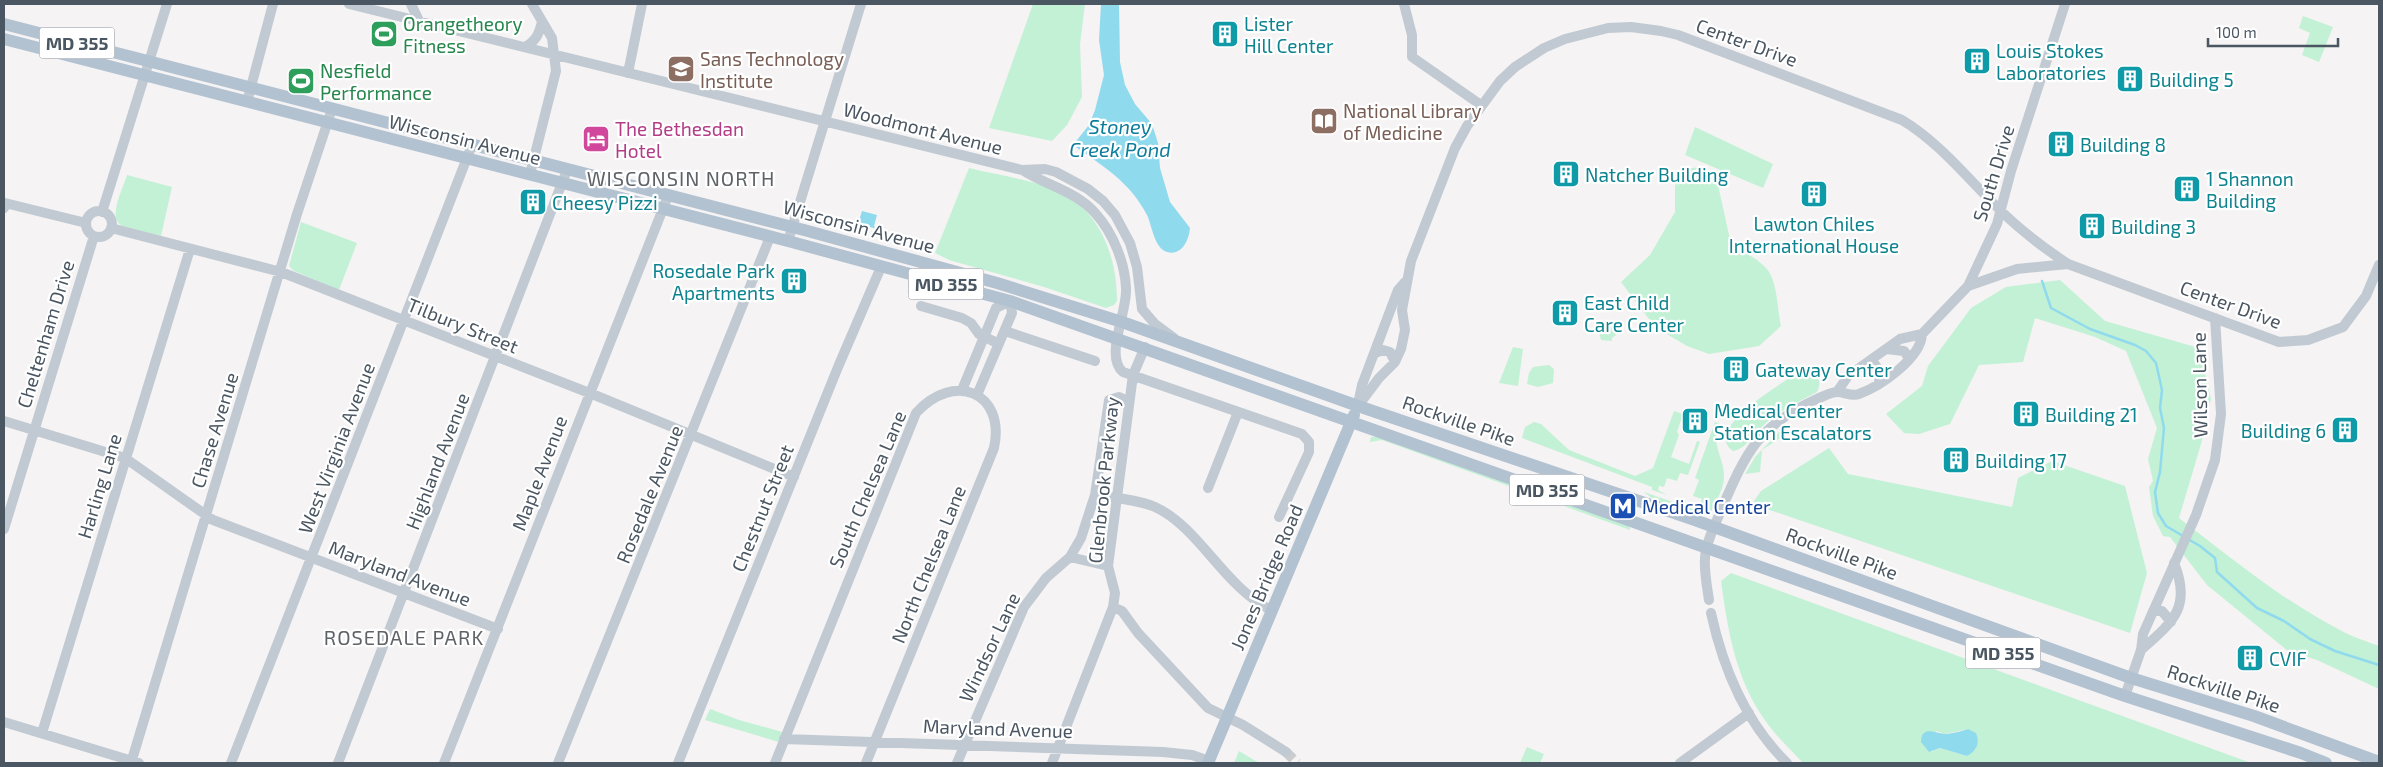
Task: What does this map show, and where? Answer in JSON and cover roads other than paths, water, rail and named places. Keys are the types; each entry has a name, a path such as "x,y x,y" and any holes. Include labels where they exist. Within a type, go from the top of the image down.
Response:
{"main road":[{"name":"Wisconsin Avenue","path":"4,24 886,252 1012,295 1118,338"},
{"name":"Wisconsin Avenue","path":"4,39 788,241 881,267 1012,295 1122,322"},
{"path":"881,267 886,252"},
{"name":"Rockville Pike","path":"1122,322 1358,406 1714,527 2131,678 2254,716 2379,762"},
{"name":"Rockville Pike","path":"1118,338 2125,696 2301,753 2326,763"},
{"name":"Jones Bridge Road","path":"1208,762 1228,719 1271,610 1358,406"}],"street":[{"path":"102,212 167,4"},
{"path":"247,102 273,4"},
{"name":"Woodmont Avenue","path":"349,4 1022,170 1076,197 1095,212 1107,228 1125,276 1126,301 1114,355 1117,368 1122,372 1133,375"},
{"path":"377,10 386,9 392,4"},
{"path":"411,4 419,21"},
{"path":"530,174 556,71 552,38 532,4"},
{"path":"628,73 642,4"},
{"path":"788,241 861,4"},
{"path":"1404,4 1412,34 1412,57 1482,106"},
{"name":"South Drive","path":"1709,600 1705,568 1707,546 1743,460 1757,440 1794,410 1837,392 1848,376 1900,339 1922,334 1968,286 1990,241 2065,4"},
{"path":"525,47 534,42 540,32 542,22"},
{"name":"Center Drive","path":"1358,406 1379,378 1395,362 1401,349 1405,330 1402,310 1406,293 1405,282 1412,256 1455,148 1482,106 1500,81 1515,67 1544,48 1565,39 1608,28 1661,31 1678,35 1902,120 1931,140 2000,210 2041,246 2068,264 2279,342 2320,337 2344,328 2366,296 2379,265"},
{"name":"Chase Avenue","path":"134,762 206,516 332,109"},
{"name":"West Virginia Avenue","path":"231,763 472,145"},
{"name":"Woodmont Avenue","path":"1022,170 1045,169 1056,172 1088,189 1103,201 1114,215 1130,243 1137,267 1142,309 1155,324 1185,345"},
{"name":"Highland Avenue","path":"338,763 567,170"},
{"name":"Maple Avenue","path":"444,763 668,196"},
{"path":"4,205 86,223"},
{"path":"102,212 111,220 111,228 103,236 94,236 87,230 86,223 93,213 102,212"},
{"name":"Tilbury Street","path":"111,228 190,250 281,272 589,393 794,477"},
{"name":"Cheltenham Drive","path":"4,529 94,236"},
{"name":"Rosedale Avenue","path":"558,763 770,237"},
{"name":"Harling Lane","path":"42,733 190,250"},
{"name":"Center Drive","path":"1968,286 2017,269 2068,264"},
{"name":"Chestnut Street","path":"678,763 881,267"},
{"name":"Center Drive","path":"1358,406 1362,384 1386,326 1398,290 1405,282"},
{"path":"1012,295 1012,313 977,395 962,390 996,308 1012,295"},
{"path":"921,306 967,320 972,323 976,332 999,344"},
{"name":"Wilson Lane","path":"2125,696 2141,650 2143,634 2190,530 2216,460 2221,414 2215,318"},
{"path":"1386,326 1395,324 1405,330"},
{"path":"1005,330 1095,361"},
{"name":"South Drive","path":"1837,392 1857,396 1879,384 1900,369 1922,343 1922,334"},
{"name":"Glenbrook Parkway","path":"1113,608 1115,593 1108,566 1133,375 1145,347"},
{"path":"1886,349 1904,351 1909,358"},
{"path":"1375,353 1383,350 1390,352 1395,362"},
{"path":"1871,361 1878,366 1880,374 1879,384"},
{"path":"1133,375 1302,434 1309,442 1309,452 1279,517"},
{"name":"South Chelsea Lane","path":"775,763 916,413 926,402 940,394 962,390"},
{"name":"North Chelsea Lane","path":"866,763 994,448 996,438 994,420 987,404 977,395"},
{"name":"Windsor Lane","path":"957,763 1024,607 1046,578 1070,557 1081,538 1095,495 1109,400 1119,397 1129,402"},
{"path":"1208,488 1238,412"},
{"name":"Maryland Avenue","path":"4,421 126,458 206,516 235,530 498,629"},
{"path":"1095,495 1147,504 1168,515 1246,594 1271,610"},
{"path":"1070,557 1108,566"},
{"path":"2174,563 2182,586"},
{"path":"2163,587 2175,584 2182,586"},
{"name":"Wilson Lane","path":"2141,650 2171,622 2180,604 2182,586"},
{"path":"1052,763 1113,608 1122,611 1138,633 1208,708 1243,725 1286,752"},
{"path":"2153,611 2162,611 2171,622"},
{"path":"1711,613 1724,665 1749,713 1777,754 1786,763"},
{"path":"1680,763 1749,713"},
{"path":"4,722 134,762"},
{"name":"Maryland Avenue","path":"784,739 1058,748 1192,755 1208,762"}],"water":[{"name":"Stoney Creek Pond","path":"1101,4 1119,4 1120,62 1125,85 1135,104 1152,124 1158,143 1160,168 1170,202 1190,228 1184,246 1177,252 1167,252 1159,246 1147,215 1140,203 1124,184 1073,145 1089,125 1104,75 1099,40"},
{"path":"862,211 877,215 874,226 877,229 856,223 859,221"},
{"path":"1968,729 1976,733 1978,740 1975,749 1967,756 1940,748 1929,752 1921,742 1924,733 1930,731 1947,734"}],"waterway":[{"path":"2042,281 2051,308 2090,329 2135,345 2146,351 2156,363 2162,390 2160,408 2164,428 2160,472 2155,492 2158,513 2166,526 2183,536"},
{"path":"2188,539 2215,558 2217,572 2257,608 2284,621 2310,639 2335,651 2379,665"}],"tunnel":[{"path":"1286,752 1297,763"}],"place":[{"name":"Orangetheory Fitness","path":"384,34"},
{"name":"Lister Hill Center","path":"1225,34"},
{"name":"Louis Stokes Laboratories","path":"1977,61"},
{"name":"Sans Technology Institute","path":"681,69"},
{"name":"Building 5","path":"2130,79"},
{"name":"Nesfield Performance","path":"301,81"},
{"name":"National Library of Medicine","path":"1324,121"},
{"name":"The Bethesdan Hotel","path":"596,139"},
{"name":"Building 8","path":"2061,144"},
{"name":"Natcher Building","path":"1566,174"},
{"name":"1 Shannon Building","path":"2187,189"},
{"name":"Lawton Chiles International House","path":"1814,194"},
{"name":"Cheesy Pizzi","path":"533,202"},
{"name":"Building 3","path":"2092,226"},
{"name":"Rosedale Park Apartments","path":"794,281"},
{"name":"East Child Care Center","path":"1565,313"},
{"name":"Gateway Center","path":"1736,369"},
{"name":"Building 21","path":"2026,414"},
{"name":"Medical Center Station Escalators","path":"1695,421"},
{"name":"Building 6","path":"2345,430"},
{"name":"Building 17","path":"1956,460"},
{"name":"Medical Center","path":"1623,506"},
{"name":"CVIF","path":"2250,658"}],"district":[{"name":"WISCONSIN NORTH","path":"681,178"},
{"name":"ROSEDALE PARK","path":"404,637"}]}
